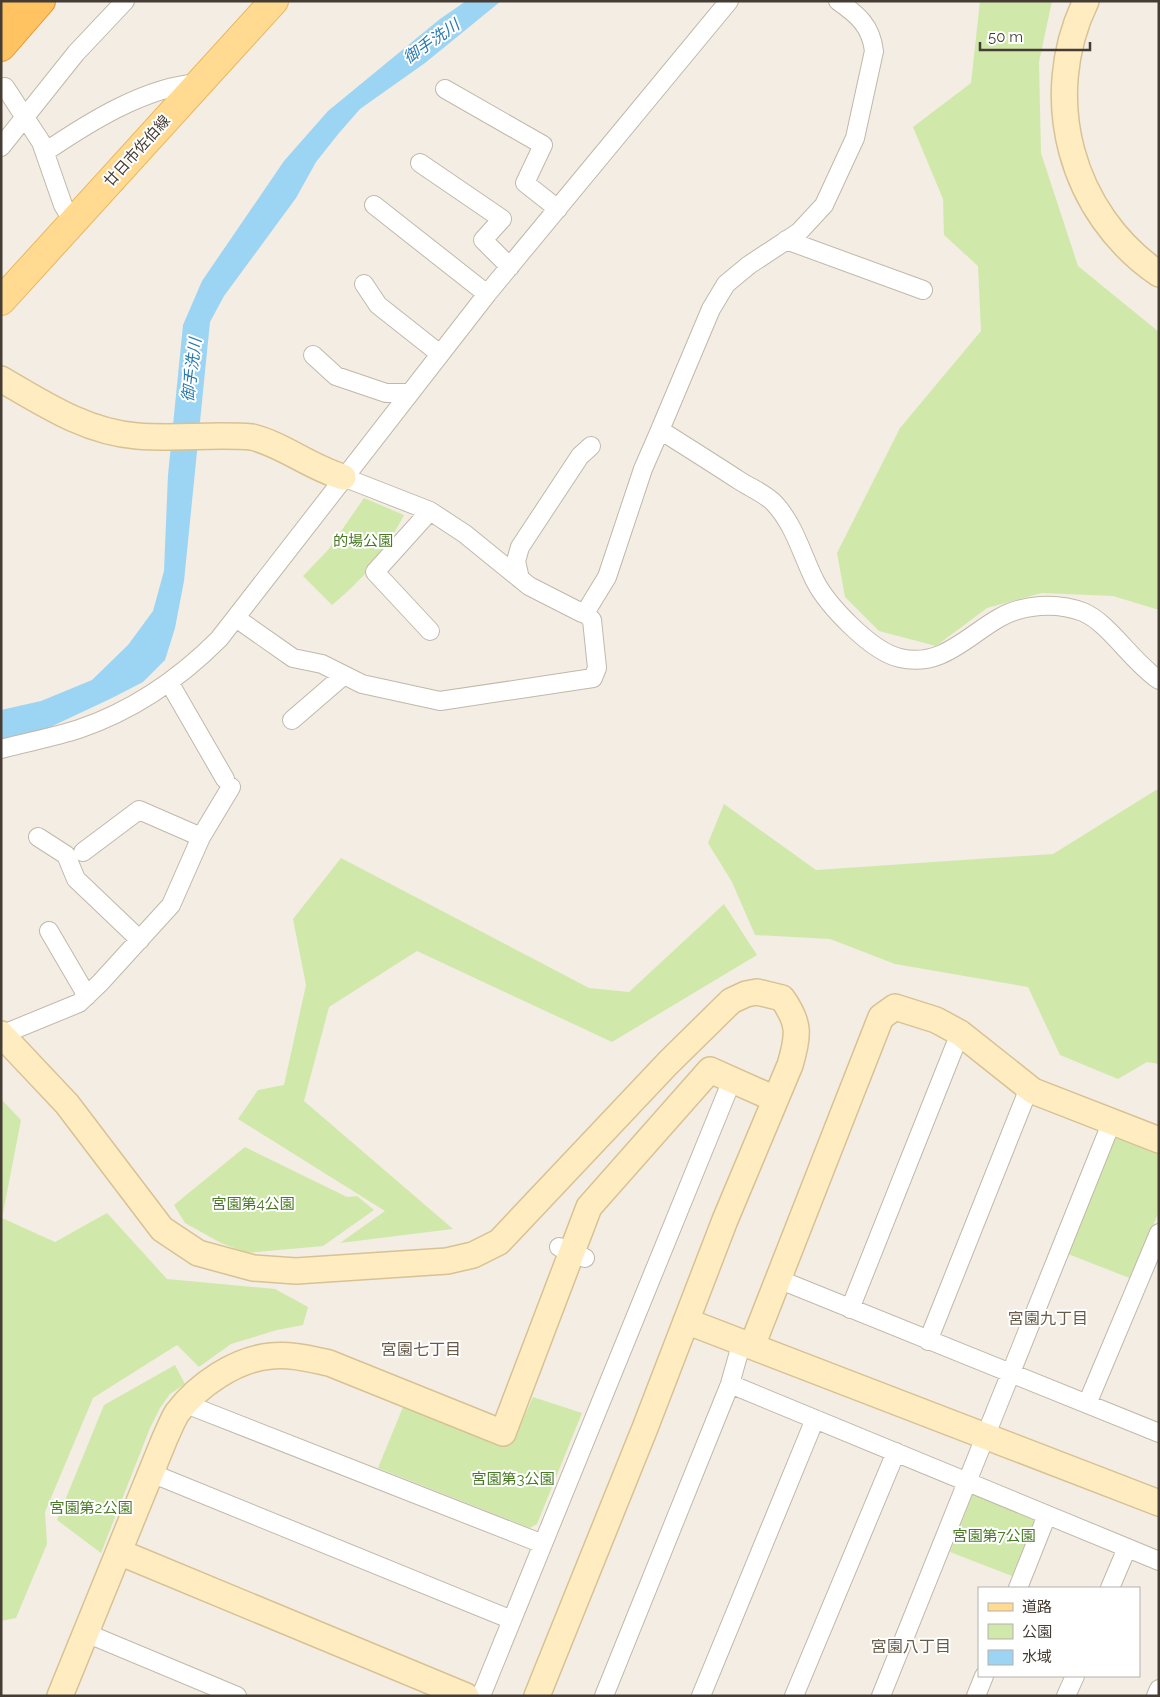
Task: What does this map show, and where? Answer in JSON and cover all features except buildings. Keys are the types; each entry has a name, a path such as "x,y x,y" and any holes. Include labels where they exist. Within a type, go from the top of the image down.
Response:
{"highway":[{"path":"1,13 12,1"},
{"path":"1,47 41,1"}],"main road":[{"name":"廿日市佐伯線","path":"1,301 274,1"}],"street":[{"path":"1,147 76,53 125,1"},
{"path":"1,749 79,728 124,710 193,665 236,618 343,477 487,294 728,1"},
{"path":"585,613 607,576 643,469 718,296 737,273 799,232 819,213 855,138 872,63 872,39 868,28 860,18 838,1"},
{"path":"1086,1 1071,40 1066,67 1066,125 1071,153 1080,178 1110,226 1128,249 1159,274"},
{"path":"45,152 108,112 170,88 200,83"},
{"path":"5,87 45,152 63,205 73,222"},
{"path":"445,89 543,145 525,184 558,209"},
{"path":"420,163 502,219 484,240 510,267"},
{"path":"374,206 487,294"},
{"path":"786,240 923,290"},
{"path":"364,284 378,305 440,354"},
{"path":"313,355 336,376 386,393 408,394"},
{"path":"1,379 53,409 93,427 136,436 243,436 261,439 329,473 430,510 465,534 520,579 565,605 585,613 592,620 598,668 597,674 588,680 440,702 362,684 322,664 293,658 236,618"},
{"path":"660,430 774,502 791,526 815,582 831,605 873,644 900,658 927,658 948,653 1000,617 1028,608 1055,605 1085,613 1107,630 1146,672 1159,680"},
{"path":"520,579 516,561 520,547 580,456 591,446"},
{"path":"430,510 375,572 430,631"},
{"path":"292,720 343,676"},
{"path":"169,682 228,783 201,837 172,905 79,1003 2,1035 66,1104 162,1229 198,1253 253,1268 296,1271 447,1261 473,1255 519,1231 668,1063 731,1001 746,994 757,992 782,998 791,1010 796,1024 798,1040 790,1065 682,1305 537,1696"},
{"path":"83,852 139,810 201,837"},
{"path":"38,837 66,855 76,879 140,940"},
{"path":"49,931 87,996"},
{"path":"609,1694 730,1384 778,1279 881,1017 895,1007 936,1020 960,1033 1029,1088 1159,1140"},
{"path":"850,1309 960,1033"},
{"path":"60,1696 173,1422 195,1393 242,1362 271,1356 299,1356 329,1363 503,1433 589,1207 710,1070 775,1099"},
{"path":"481,1696 732,1080"},
{"path":"928,1341 1029,1088"},
{"path":"881,1696 1112,1121"},
{"path":"1087,1404 1159,1233"},
{"path":"778,1279 1159,1433"},
{"path":"682,1305 745,1349 986,1437 1159,1503"},
{"path":"730,1384 1159,1561"},
{"path":"186,1404 543,1544"},
{"path":"701,1696 814,1419"},
{"path":"794,1696 896,1452"},
{"path":"151,1473 512,1620"},
{"path":"1018,1587 1047,1515"},
{"path":"1110,1587 1127,1548"},
{"path":"118,1552 466,1696"},
{"path":"86,1632 238,1696"},
{"path":"976,1696 984,1677"},
{"path":"1066,1696 1075,1677"},
{"path":"1156,1696 1159,1689"}],"green space":[{"path":"980,1 1052,1 1039,62 1041,153 1078,266 1159,332 1159,610 1113,596 1042,593 987,608 936,646 879,631 845,597 837,553 900,428 981,331 978,266 944,235 943,199 913,127 971,83"},
{"name":"的場公園","path":"364,498 404,515 389,542 365,574 332,605 303,576 328,550"},
{"path":"1156,790 1159,790 1159,1064 1147,1062 1118,1079 1060,1055 1028,987 895,964 830,939 755,935 732,882 708,843 724,804 816,870 1053,854"},
{"path":"341,858 589,988 629,992 724,904 757,955 612,1042 417,951 329,1007 304,1101 453,1229 340,1243 385,1211 238,1119 258,1090 284,1085 306,985 293,919"},
{"path":"1,1099 21,1120 2,1218 55,1242 107,1213 167,1279 275,1289 308,1307 303,1325 277,1330 231,1344 199,1367 177,1345 93,1398 45,1512 47,1544 16,1618 1,1621"},
{"path":"1116,1134 1159,1151 1159,1211 1132,1279 1068,1254"},
{"name":"宮園第4公園","path":"245,1147 347,1197 357,1196 374,1210 323,1246 247,1253 221,1243 185,1223 174,1205"},
{"name":"宮園第2公園","path":"175,1365 185,1384 170,1394 160,1408 150,1428 101,1553 57,1520 104,1405"},
{"name":"宮園第3公園","path":"533,1397 582,1413 537,1524 530,1528 378,1468 403,1407 497,1444 515,1437"},
{"name":"宮園第7公園","path":"973,1493 1036,1521 1012,1576 950,1552"}],"water":[{"name":"御手洗川","path":"466,1 501,1 425,63 360,109 316,162 296,198 224,296 210,322 184,581 175,628 165,660 143,682 112,698 44,730 1,740 1,710 41,701 92,680 128,645 153,611 164,571 168,475 183,325 202,281 284,161 328,111 440,19"}],"district":[{"name":"宮園九丁目","path":"1048,1318"},
{"name":"宮園七丁目","path":"421,1349"},
{"name":"宮園八丁目","path":"911,1646"}]}
